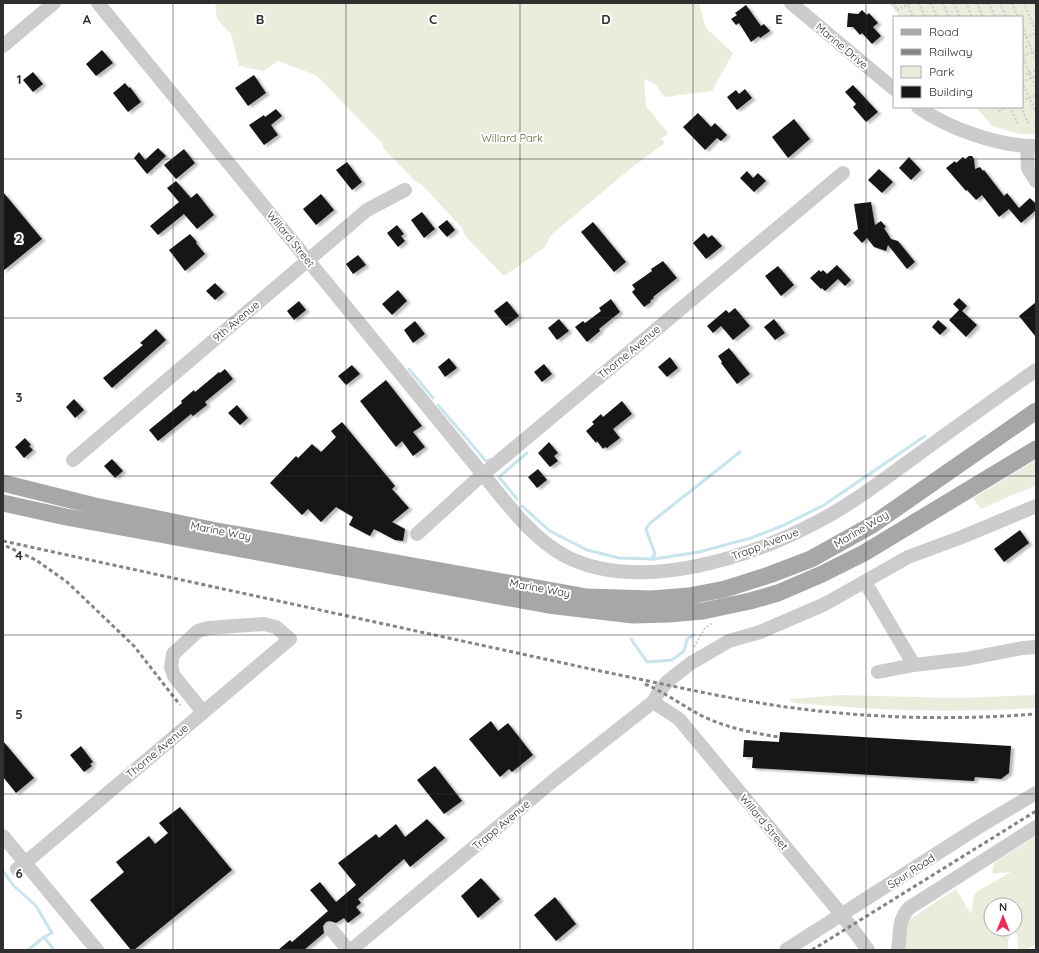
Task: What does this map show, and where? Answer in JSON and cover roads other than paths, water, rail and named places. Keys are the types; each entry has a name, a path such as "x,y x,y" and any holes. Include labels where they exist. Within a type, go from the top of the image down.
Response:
{"main road":[{"name":"Marine Way","path":"3,483 95,506 217,531 587,597 651,599 689,596 725,589 769,575 811,559 872,525 1036,411"},
{"name":"Marine Way","path":"3,503 66,517 548,606 632,615 669,614 719,608 778,593 822,574 864,553 1036,449"}],"street":[{"path":"3,46 54,3"},
{"name":"Willard Street","path":"98,3 483,475"},
{"name":"Marine Drive","path":"791,3 893,88"},
{"path":"920,108 970,133 998,141 1031,146 1028,168 1036,180"},
{"name":"Thorne Avenue","path":"417,534 483,475 844,172"},
{"name":"9th Avenue","path":"73,460 368,210 405,190"},
{"name":"Trapp Avenue","path":"483,475 524,524 548,546 583,564 621,572 661,571 698,565 739,555 772,543 820,521 869,490 1036,370"},
{"name":"Trapp Avenue","path":"349,950 554,780 653,702 660,690 668,681 696,660 729,641 760,632 825,604 908,557 962,537 1036,506"},
{"path":"865,582 914,664"},
{"name":"Thorne Avenue","path":"21,866 203,712 290,638 276,627 264,624 208,628 198,631 173,654 171,667 174,676 203,712"},
{"path":"878,672 914,664 966,659 1023,648 1036,647"},
{"name":"Willard Street","path":"653,702 679,719 842,915 868,950"},
{"name":"Spur Road","path":"786,950 971,832 1036,793"},
{"path":"898,950 899,930 902,917 909,908 1036,827"},
{"path":"3,836 21,866 97,950"},
{"path":"330,929 349,950"}],"waterway":[{"path":"409,369 433,398"},
{"path":"438,405 486,461 490,460"},
{"path":"522,506 550,531 587,550 619,558 654,559 699,552 751,538 782,526 824,505 925,436"},
{"path":"651,559 655,554 646,529 649,524 740,452"},
{"path":"517,499 499,477 527,453"},
{"path":"631,639 647,662 672,660 684,651 687,639 694,635"},
{"path":"3,871 13,885 36,906 52,933 44,937 54,950"},
{"path":"28,950 44,937"}],"railway":[{"path":"3,541 600,671 703,693 766,704 800,709 901,717 935,718 1036,714"},
{"path":"6,546 36,560 67,582 134,646 180,705"},
{"path":"645,684 660,691 702,716 721,724 740,730 779,737"},
{"path":"812,950 1036,811"}],"park label":[{"name":"Willard Park","path":"512,138"}]}
